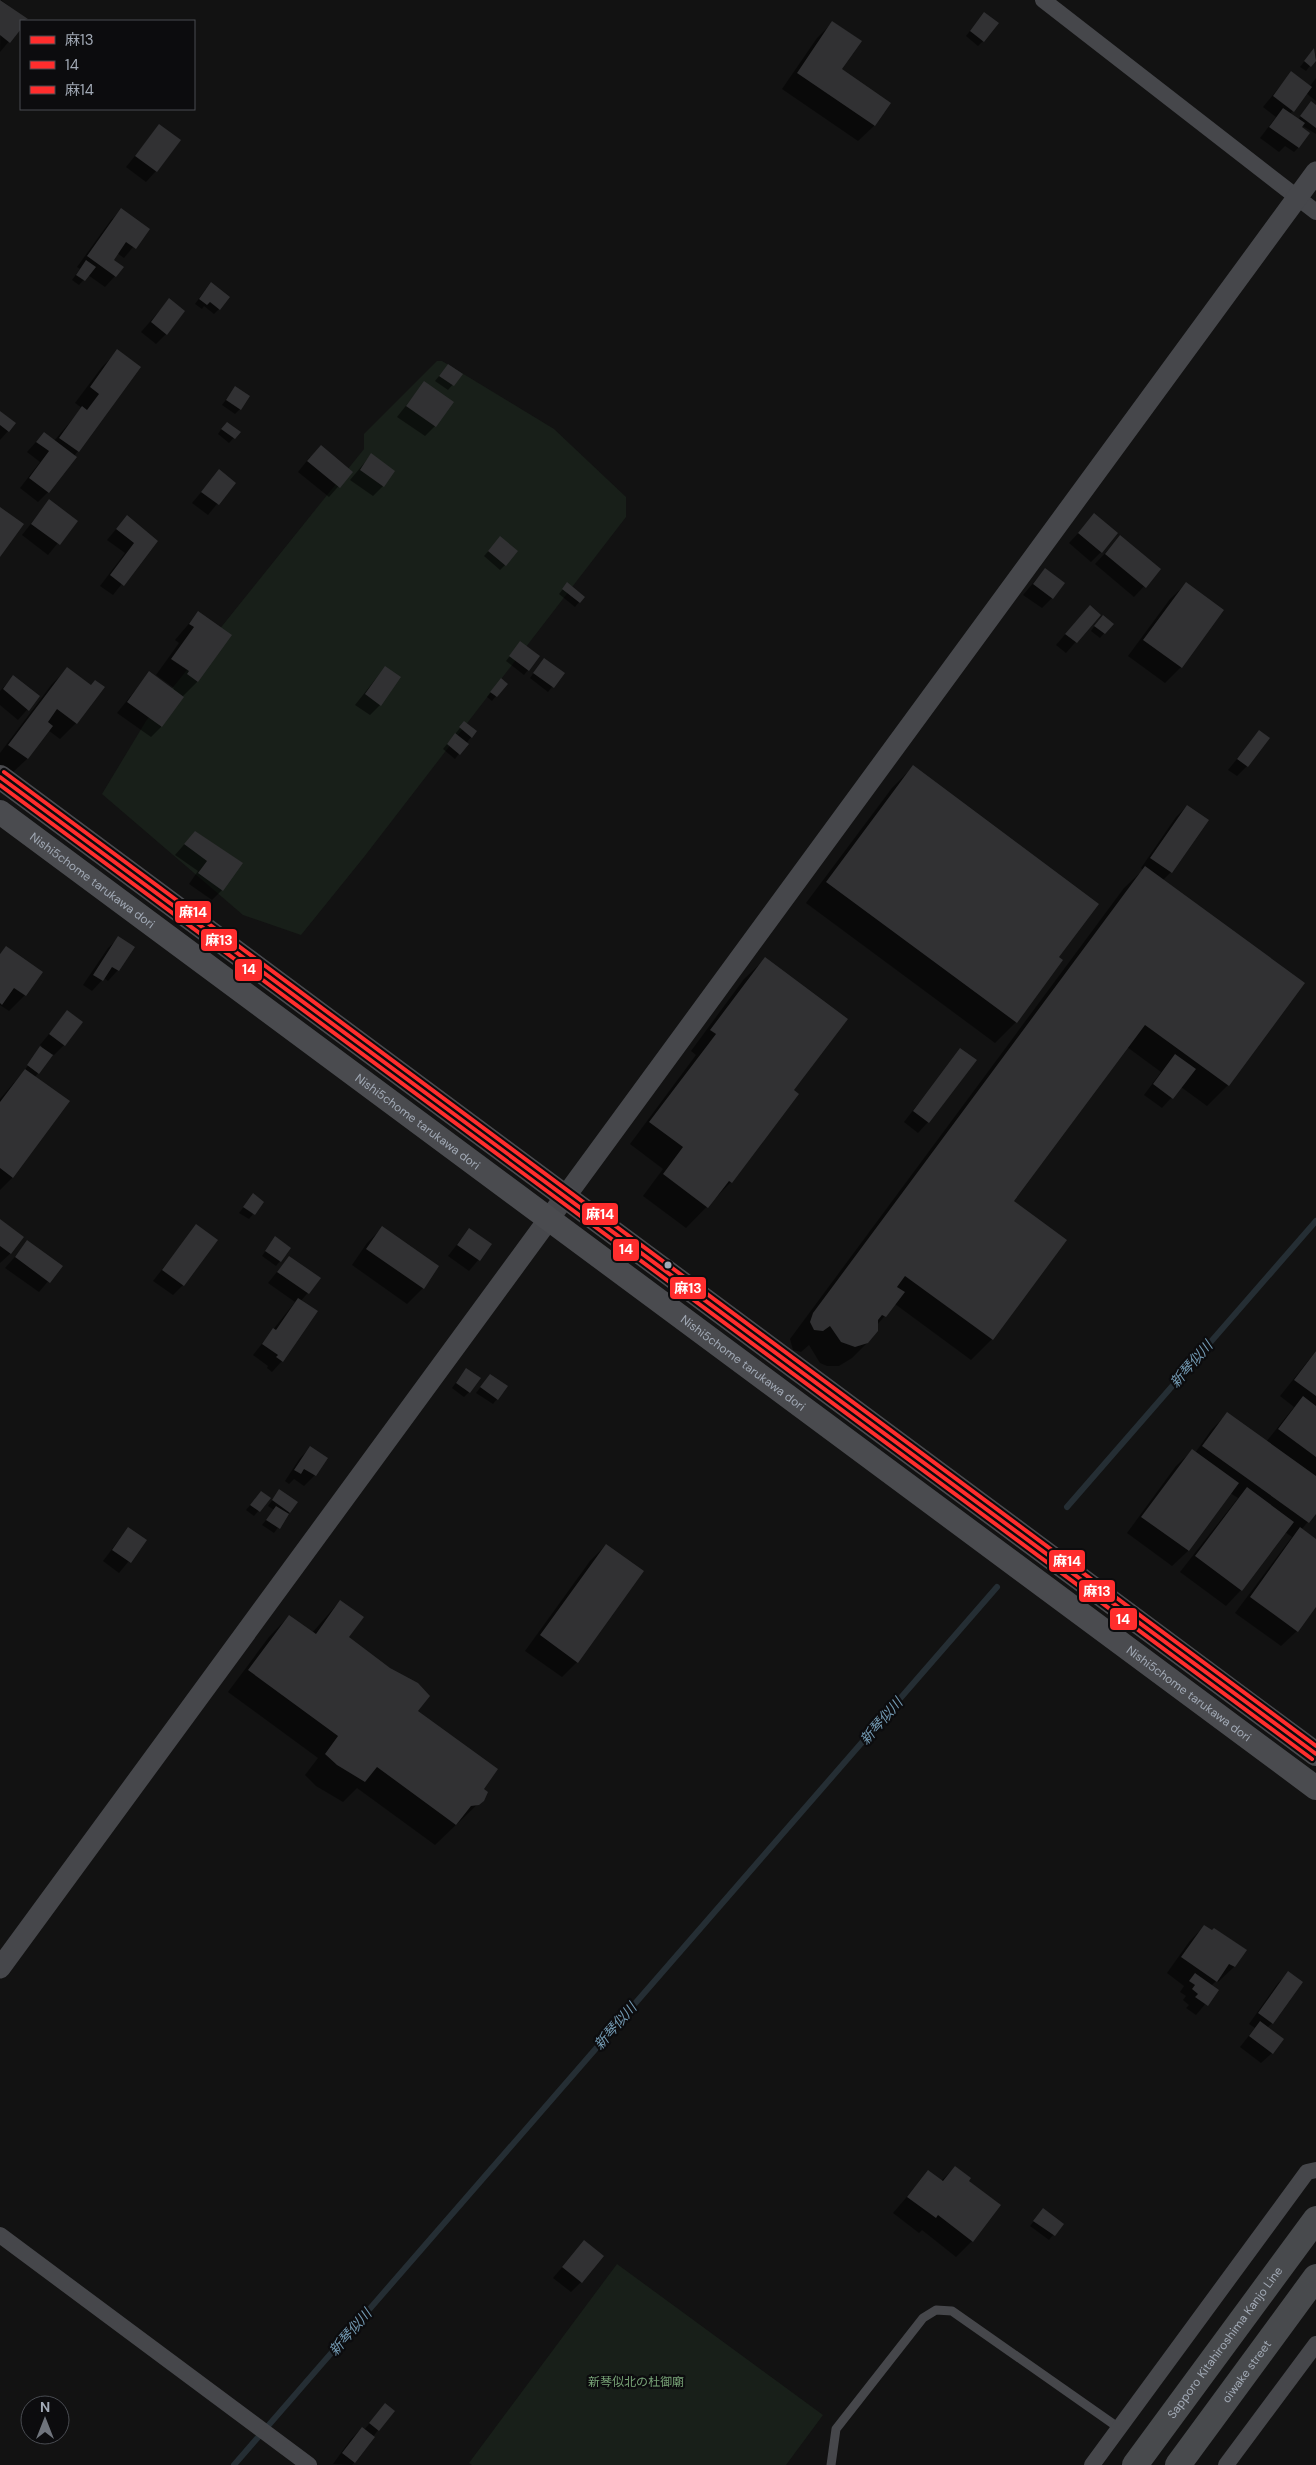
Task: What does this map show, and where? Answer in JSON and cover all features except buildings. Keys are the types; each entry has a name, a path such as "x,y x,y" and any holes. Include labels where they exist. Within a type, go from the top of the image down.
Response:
{"main road":[{"path":"0,776 1316,1754"},
{"name":"Nishi5chome tarukawa dori","path":"0,812 1316,1788"},
{"name":"Sapporo Kitahiroshima Kanjo Line","path":"1135,2465 1316,2219"},
{"name":"oiwake street","path":"1178,2465 1316,2277"}],"street":[{"path":"1043,0 1316,212"},
{"path":"0,1968 1316,172"},
{"path":"1092,2465 1307,2172 1316,2170"},
{"path":"0,2235 309,2465"},
{"path":"1226,2465 1316,2344"}],"lane":[{"path":"831,2465 836,2430 923,2318 936,2310 952,2311 1120,2428"}],"green space":[{"path":"437,361 442,361 554,429 626,497 626,517 364,857 301,935 243,915 102,794 146,721 364,449 364,434"},
{"name":"新琴似北の杜御廟","path":"617,2264 823,2415 786,2465 472,2465 469,2463"}],"waterway":[{"name":"新琴似川","path":"1067,1507 1316,1221"},
{"name":"新琴似川","path":"234,2465 997,1587"}],"transit line":[{"name":"麻14","path":"4,772 1316,1746"},
{"name":"麻13","path":"0,777 1316,1754"},
{"name":"14","path":"0,785 1312,1759"}]}
